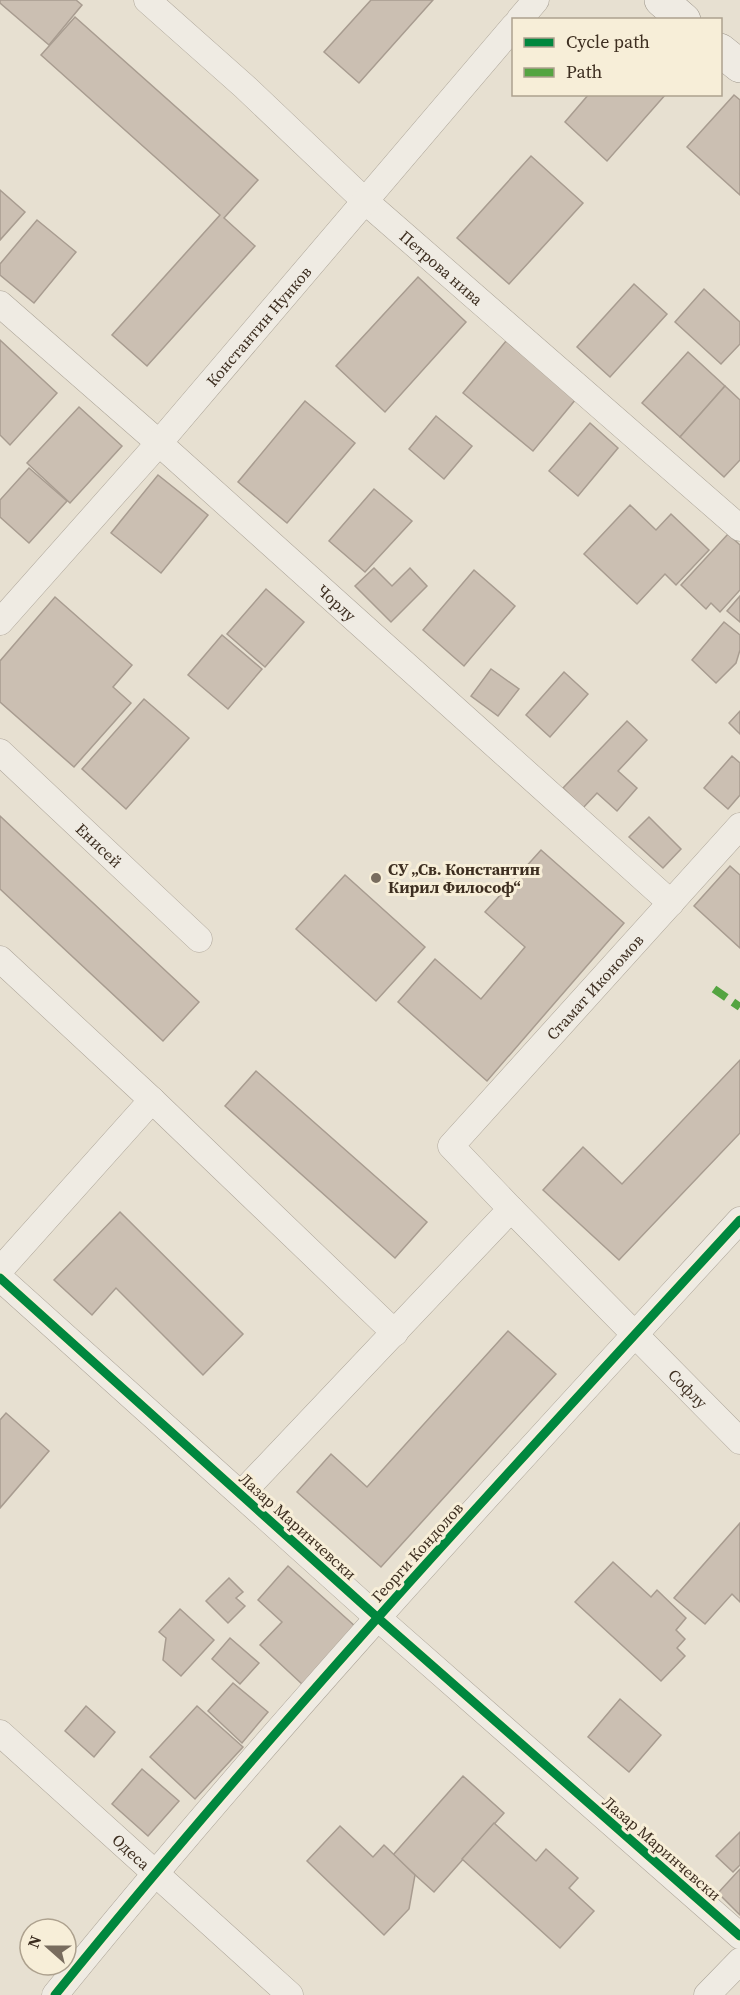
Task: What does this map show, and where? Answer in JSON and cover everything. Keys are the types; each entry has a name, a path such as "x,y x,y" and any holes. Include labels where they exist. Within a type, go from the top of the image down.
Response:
{"street":[{"name":"Петрова нива","path":"147,0 245,87 365,201 740,528"},
{"path":"521,18 536,0"},
{"path":"661,0 682,18"},
{"name":"Константин Нунков","path":"0,622 159,443 512,27"},
{"path":"722,52 740,66"},
{"name":"Чорлу","path":"0,304 159,443 671,903"},
{"name":"Енисей","path":"0,752 199,939"},
{"name":"Стамат Икономов","path":"451,1146 740,826"},
{"path":"0,959 152,1100 395,1333"},
{"path":"0,1270 152,1100"},
{"name":"Софлу","path":"451,1146 740,1441"},
{"path":"241,1494 511,1209"},
{"name":"Георги Кондолов","path":"55,1995 155,1872 378,1618 740,1220"},
{"name":"Лазар Маринчевски","path":"0,1278 378,1618 740,1936"},
{"name":"Одеса","path":"0,1733 290,1995"},
{"path":"706,1995 740,1961"}],"building":[{"path":"0,0 76,0 82,5 49,45 0,3"},
{"path":"371,0 433,0 359,83 324,52"},
{"path":"75,17 258,180 224,218 255,246 147,366 112,335 220,215 41,55"},
{"path":"734,95 740,100 740,195 687,147"},
{"path":"587,96 664,96 607,161 565,122"},
{"path":"531,156 583,203 509,284 457,238"},
{"path":"0,190 25,212 0,240"},
{"path":"37,220 76,252 34,303 0,275 0,264"},
{"path":"418,277 466,322 385,412 336,366"},
{"path":"634,284 667,314 610,377 577,347"},
{"path":"704,289 740,322 740,344 721,364 675,322"},
{"path":"0,340 57,393 10,445 0,435"},
{"path":"506,341 576,399 533,451 463,393"},
{"path":"688,352 725,386 680,437 642,403"},
{"path":"725,386 740,400 740,460 724,477 680,437"},
{"path":"305,401 355,443 287,523 238,482"},
{"path":"79,407 122,446 70,503 27,463"},
{"path":"436,416 472,446 444,479 409,449"},
{"path":"590,423 618,448 578,496 549,471"},
{"path":"29,468 67,501 29,543 0,517 0,500"},
{"path":"158,475 208,515 161,573 111,533"},
{"path":"374,489 412,521 365,572 329,541"},
{"path":"630,505 656,530 671,514 709,550 676,585 665,574 637,604 584,554"},
{"path":"728,534 740,545 740,590 720,612 711,603 706,609 681,585"},
{"path":"374,568 392,586 410,568 427,586 391,622 355,586"},
{"path":"474,570 515,606 464,666 423,630"},
{"path":"266,589 304,622 265,667 227,634"},
{"path":"740,596 740,622 727,611"},
{"path":"55,597 132,665 113,687 131,703 74,767 0,702 0,661"},
{"path":"724,622 740,635 740,650 736,663 716,683 692,660"},
{"path":"222,635 262,669 228,709 188,675"},
{"path":"491,669 519,689 498,716 471,696"},
{"path":"564,672 588,694 550,737 526,715"},
{"path":"144,699 189,738 126,809 82,769"},
{"path":"740,711 740,734 729,723"},
{"path":"627,721 647,740 618,771 637,788 617,811 597,793 583,808 563,788"},
{"path":"732,756 740,763 740,795 728,809 704,788"},
{"path":"0,816 199,1002 163,1041 0,889"},
{"path":"649,817 681,849 663,868 629,837"},
{"name":"СУ „Св. Константин Кирил Философ“","path":"541,850 624,923 487,1081 398,1002 435,959 481,999 525,947 485,912"},
{"path":"730,866 740,875 740,948 694,906"},
{"path":"345,875 425,947 376,1001 296,929"},
{"path":"740,1060 740,1133 619,1260 543,1190 583,1147 622,1184"},
{"path":"256,1071 427,1222 395,1258 225,1106"},
{"path":"120,1212 243,1334 203,1375 116,1288 92,1315 54,1280"},
{"path":"508,1331 556,1374 381,1567 297,1492 331,1454 367,1487"},
{"path":"6,1413 49,1451 0,1508 0,1420"},
{"path":"740,1523 740,1602 732,1594 705,1624 674,1598"},
{"path":"613,1562 651,1597 657,1590 686,1618 676,1630 685,1639 677,1648 685,1656 661,1681 575,1602"},
{"path":"288,1566 356,1627 303,1685 260,1645 282,1622 258,1600"},
{"path":"229,1578 243,1592 236,1598 245,1606 228,1623 206,1601"},
{"path":"180,1609 214,1640 181,1676 163,1660 166,1638 159,1632"},
{"path":"230,1638 259,1663 240,1684 212,1659"},
{"path":"233,1683 268,1712 242,1743 208,1711"},
{"path":"620,1699 661,1735 629,1772 588,1737"},
{"path":"86,1706 115,1732 94,1757 65,1731"},
{"path":"197,1706 243,1747 195,1799 150,1757"},
{"path":"142,1769 179,1801 148,1836 112,1804"},
{"path":"463,1776 504,1813 434,1892 393,1855"},
{"path":"494,1823 536,1861 546,1849 578,1878 569,1888 594,1911 560,1948 462,1859"},
{"path":"340,1826 373,1857 384,1845 415,1875 409,1909 384,1935 307,1861"},
{"path":"740,1832 740,1865 733,1872 716,1856"},
{"path":"740,1869 740,1915 718,1893"}],"marked path":[{"path":"714,989 740,1007"}],"cycle path":[{"path":"55,1995 137,1895 306,1699 478,1506 740,1220"},
{"path":"0,1278 378,1618 740,1936"}],"place":[{"name":"СУ „Св. Константин Кирил Философ“","path":"376,878"}]}
